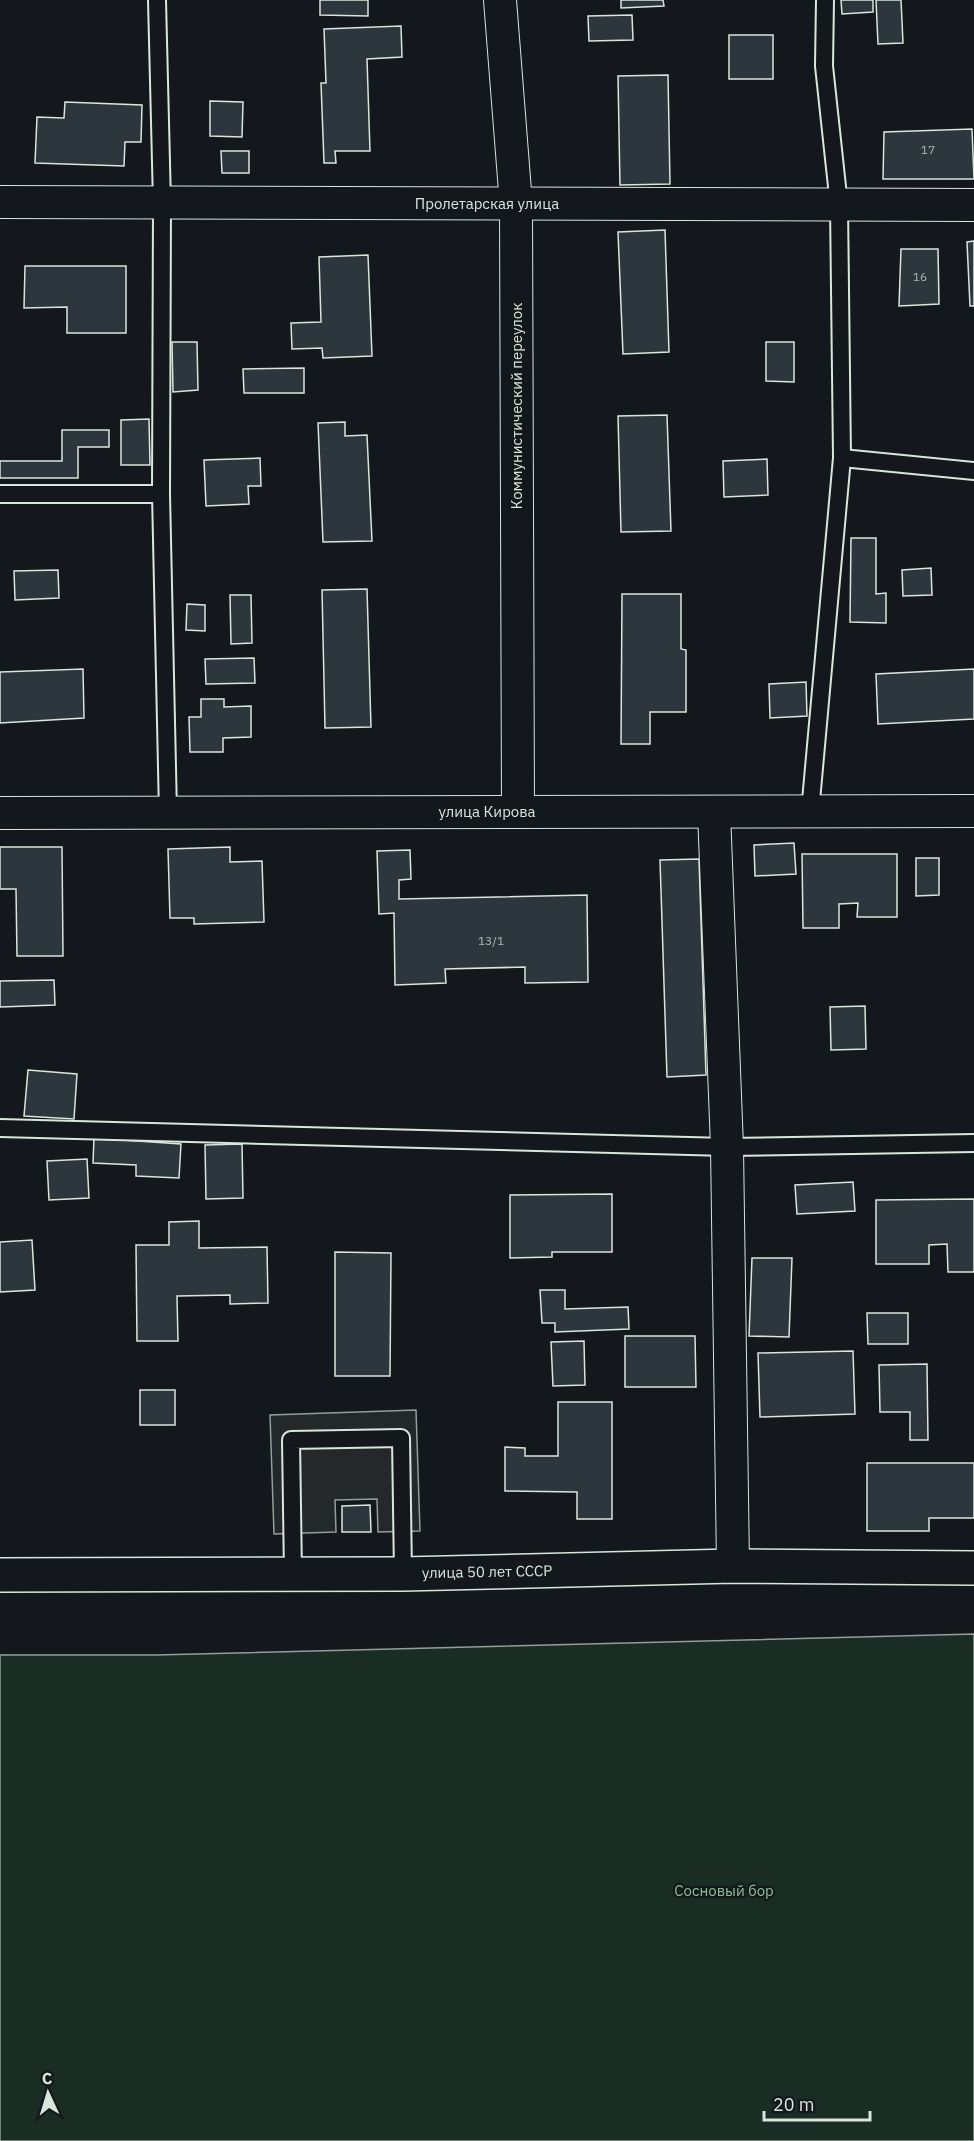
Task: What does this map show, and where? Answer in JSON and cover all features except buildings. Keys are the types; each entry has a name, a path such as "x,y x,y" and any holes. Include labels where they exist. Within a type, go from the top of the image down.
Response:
{"street":[{"name":"Коммунистический переулок","path":"500,0 516,204 518,812"},
{"name":"Пролетарская улица","path":"0,202 974,205"},
{"name":"улица Кирова","path":"0,813 974,811"},
{"path":"714,812 727,1147 733,1566"},
{"name":"улица 50 лет СССР","path":"0,1575 402,1574 733,1566 974,1568"}],"lane":[{"path":"157,0 162,203 161,494 168,813"},
{"path":"810,812 842,458 839,205 824,66 825,0"},
{"path":"842,458 974,471"},
{"path":"0,494 161,494"},
{"path":"0,1128 727,1147 974,1143"},
{"path":"293,1574 291,1440 401,1438 402,1574"}],"green space":[{"name":"Сосновый бор","path":"974,1634 974,2141 0,2141 0,1655 156,1655"}],"shaded area":[{"path":"416,1410 420,1531 378,1532 377,1499 335,1500 336,1532 274,1534 270,1415"}]}
